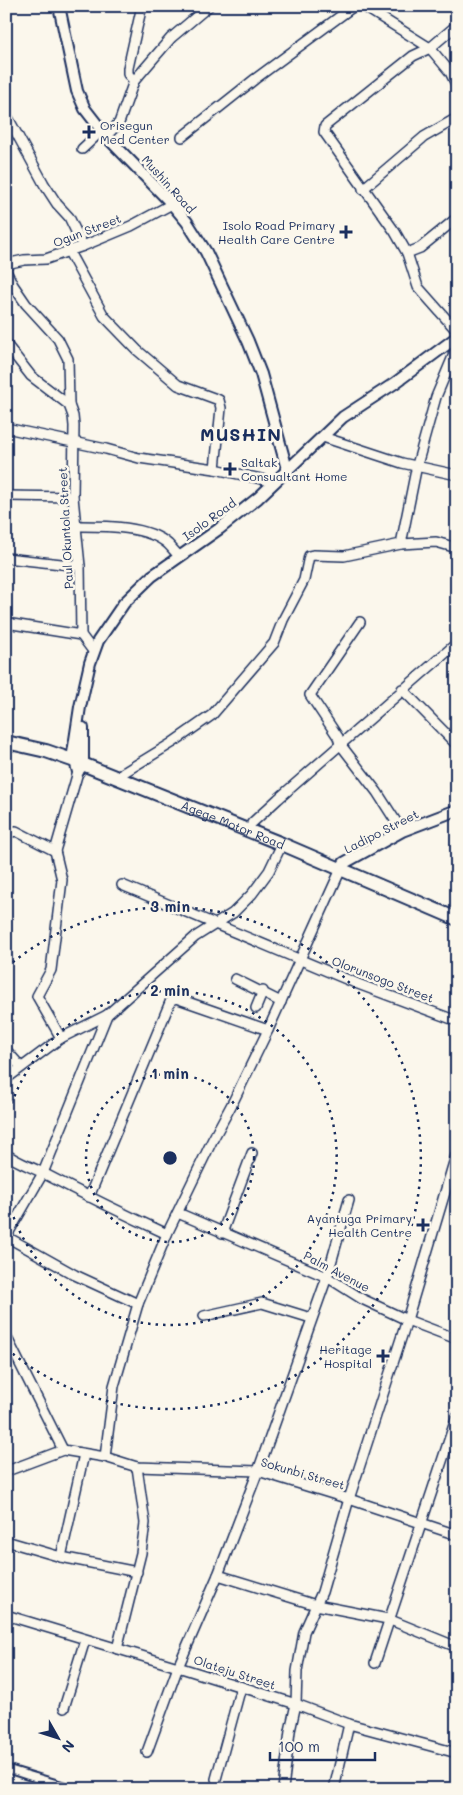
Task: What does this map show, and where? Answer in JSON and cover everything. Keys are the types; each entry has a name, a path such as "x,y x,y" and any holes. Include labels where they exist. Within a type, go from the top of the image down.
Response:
{"highway":[{"name":"Agege Motor Road","path":"6,735 15,735 282,844 457,909"},
{"name":"Agege Motor Road","path":"6,742 46,750 123,773 252,823 457,919"}],"main road":[{"name":"Mushin Road","path":"59,6 77,91 86,109 104,134 188,222 206,252 248,341 261,374 288,469"},
{"name":"Isolo Road","path":"78,761 85,680 93,651 109,623 124,603 147,580 236,516 276,482 342,417 395,383 457,337"},
{"name":"Isolo Road","path":"78,761 89,685 99,652 119,618 138,597 169,571 225,532 261,503 326,438 352,416 457,346"},
{"name":"Ladipo Street","path":"342,866 402,831 457,810"}],"street":[{"path":"82,149 98,134 104,134 119,122 134,81 171,38 209,6"},
{"path":"363,6 430,48 450,72 457,86"},
{"path":"182,136 350,7"},
{"path":"134,81 128,74 128,68 141,10"},
{"path":"457,25 430,48 413,56 325,126 324,132 356,174 363,189 407,253 418,287 457,330"},
{"path":"6,114 44,184 57,204 69,217 83,246"},
{"path":"363,189 424,137 457,118"},
{"name":"Ogun Street","path":"6,264 24,260 46,259 83,246 131,226 172,204"},
{"path":"407,253 420,248 457,218"},
{"path":"68,250 104,316 137,350 178,385 219,400 215,469"},
{"name":"Paul Okuntola Street","path":"6,272 26,304 58,338 68,359 69,406 74,416 73,497 80,566 81,635"},
{"path":"6,344 31,376 69,406"},
{"path":"401,544 417,465 436,397 457,346"},
{"path":"6,428 138,458 215,469 276,482"},
{"path":"326,438 402,462 457,475"},
{"path":"6,496 73,497"},
{"path":"76,526 121,527 146,533 167,543 179,556"},
{"path":"123,773 172,743 212,715 274,643 283,620 304,580 309,556 344,556 401,544 436,542 457,548"},
{"path":"6,558 80,566"},
{"path":"360,622 310,695 338,737 340,744 378,792 402,831"},
{"path":"6,623 81,635 93,651"},
{"path":"252,823 457,643"},
{"path":"402,690 457,745"},
{"path":"60,1038 37,996 51,970 62,880 55,850 78,761"},
{"path":"6,833 16,831 55,850"},
{"path":"6,1078 60,1038 107,1015 195,937 233,913 252,894 268,871 282,844"},
{"path":"105,1457 114,1386 138,1304 167,1234 268,1030 342,866"},
{"name":"Olorunsogo Street","path":"122,886 358,984 455,1018"},
{"path":"235,979 281,1002"},
{"path":"256,1008 263,992"},
{"path":"89,1197 171,1000 176,998 268,1030"},
{"path":"107,1015 43,1173 7,1237 75,1276 138,1304"},
{"path":"6,1050 21,1067"},
{"path":"283,1789 290,1731 296,1704 297,1671 304,1632 322,1592 457,1152"},
{"path":"222,1233 252,1153"},
{"path":"6,1154 16,1161 167,1234"},
{"path":"147,1752 178,1667 218,1574 258,1471 327,1277 350,1200"},
{"name":"Palm Avenue","path":"178,1213 327,1277 362,1299 407,1320 457,1339"},
{"path":"204,1316 262,1302 311,1318"},
{"path":"6,1336 63,1450 6,1471"},
{"path":"375,1663 388,1619 457,1416"},
{"name":"Sokunbi Street","path":"63,1450 105,1457 137,1467 258,1471 457,1535"},
{"path":"61,1557 84,1454"},
{"path":"117,1649 137,1572 145,1523 137,1467"},
{"path":"6,1541 61,1557 137,1572"},
{"path":"218,1574 316,1605 388,1619 457,1647"},
{"name":"Olateju Street","path":"6,1615 296,1704 349,1724 457,1753"},
{"path":"64,1708 85,1640"},
{"path":"216,1779 241,1687"},
{"path":"336,1788 349,1724"}],"railway":[{"path":"6,1764 89,1789"},
{"path":"6,1773 55,1789"}],"place":[{"name":"Orisegun Med Center","path":"89,132"},
{"name":"Isolo Road Primary Health Care Centre","path":"346,232"},
{"name":"Saltak Consualtant Home","path":"230,469"},
{"name":"Ayantuga Primary Health Centre","path":"423,1225"},
{"name":"Heritage Hospital","path":"383,1356"}],"district":[{"name":"MUSHIN","path":"241,434"}]}
